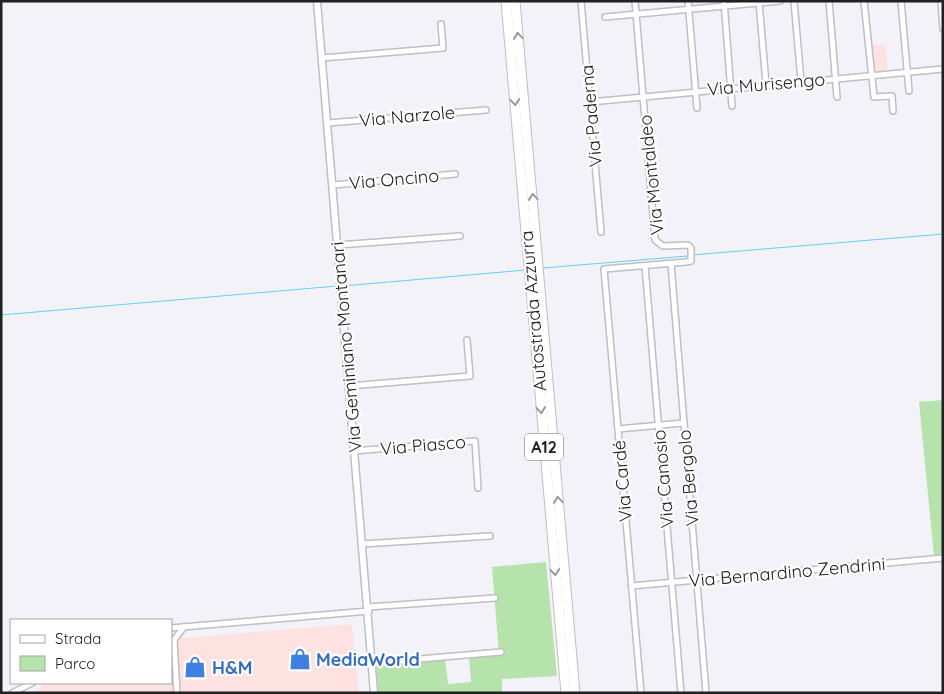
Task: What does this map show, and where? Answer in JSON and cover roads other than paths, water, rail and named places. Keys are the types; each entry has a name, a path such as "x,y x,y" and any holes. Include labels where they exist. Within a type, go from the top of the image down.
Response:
{"highway":[{"name":"Autostrada Azzurra","path":"506,1 533,263"},
{"name":"Autostrada Azzurra","path":"515,1 533,263 564,619"},
{"path":"564,619 565,693"},
{"path":"564,619 574,693"}],"street":[{"name":"Via Geminiano Montanari","path":"317,1 369,609 374,693"},
{"name":"Via Paderna","path":"580,1 601,232"},
{"name":"Via Montaldeo","path":"604,269 690,262 692,254 688,245 663,246 656,241 635,1"},
{"path":"688,1 697,108"},
{"path":"605,17 689,10 724,4 780,1"},
{"path":"794,1 801,81"},
{"path":"829,1 837,97"},
{"path":"864,1 874,97 892,96 893,111"},
{"path":"901,1 909,91"},
{"path":"941,1 943,29"},
{"path":"759,2 766,84"},
{"path":"724,4 732,106"},
{"path":"322,58 443,48 441,24"},
{"name":"Via Murisengo","path":"590,102 644,95 943,69"},
{"name":"Via Narzole","path":"328,122 486,110"},
{"name":"Via Oncino","path":"333,185 455,174"},
{"path":"338,245 460,236"},
{"name":"Via Bergolo","path":"670,264 706,693"},
{"name":"Via Canosio","path":"645,266 681,693"},
{"name":"Via Cardé","path":"604,269 640,693"},
{"path":"349,386 470,376 466,340"},
{"path":"618,429 684,422"},
{"name":"Via Piasco","path":"354,450 475,441 478,488"},
{"path":"362,544 490,536"},
{"name":"Via Bernardino Zendrini","path":"631,586 943,558"},
{"path":"172,628 495,598"},
{"path":"177,693 173,639 184,627"},
{"path":"373,663 501,652"},
{"path":"12,693 30,684"}],"waterway":[{"path":"692,255 943,234"},
{"path":"543,268 688,256"},
{"path":"343,286 526,270"},
{"path":"1,315 337,286"}],"place":[{"name":"MediaWorld","path":"300,659"},
{"name":"H&M","path":"195,667"}]}
